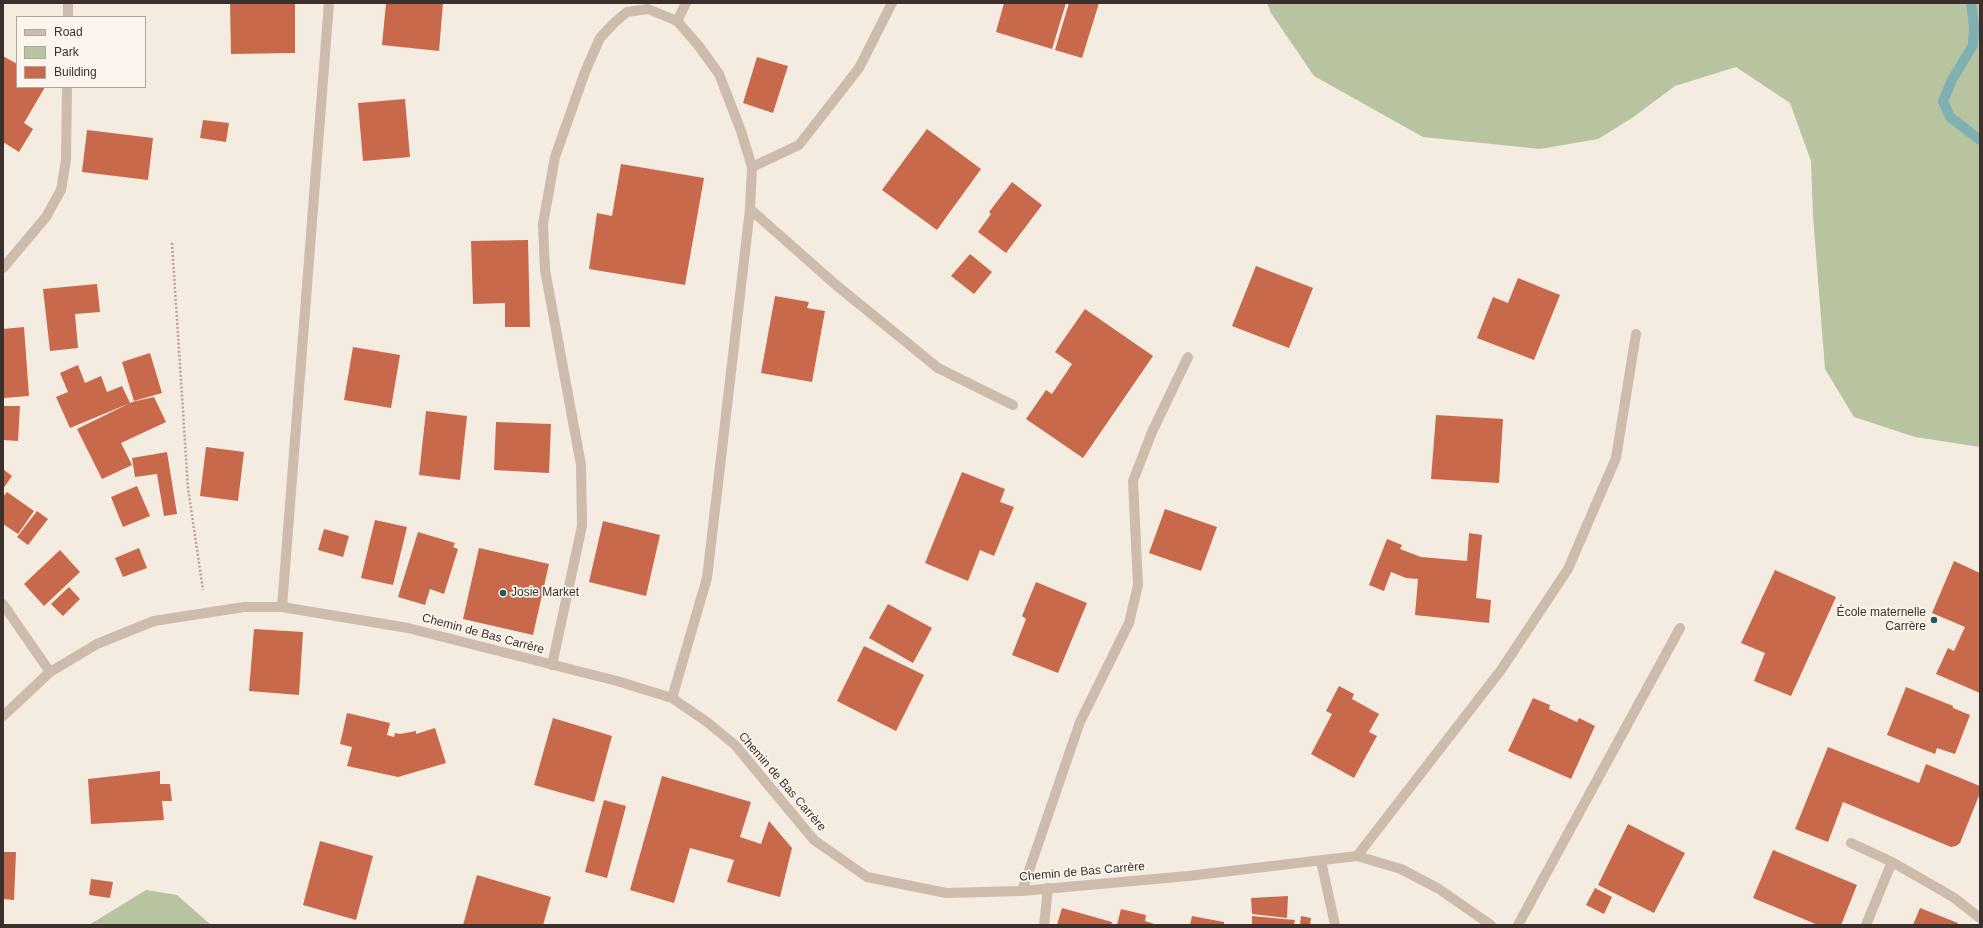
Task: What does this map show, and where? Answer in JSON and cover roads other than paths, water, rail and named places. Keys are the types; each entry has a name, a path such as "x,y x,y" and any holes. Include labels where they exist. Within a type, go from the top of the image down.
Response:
{"street":[{"path":"68,3 68,16"},
{"path":"282,606 329,3"},
{"path":"677,21 686,3"},
{"path":"752,167 799,144 859,68 892,3"},
{"path":"552,665 582,526 581,464 545,270 543,224 555,157 585,72 600,38 627,12 648,9 677,21 698,45 718,74 741,131 752,167 750,209 708,578 672,698"},
{"path":"3,268 46,217 61,190 66,160 67,88"},
{"path":"750,209 836,286 938,368 1014,405"},
{"path":"1357,856 1500,670 1568,569 1616,458 1636,334"},
{"path":"1022,891 1080,722 1128,623 1138,585 1133,482 1152,432 1188,357"},
{"path":"3,604 50,672"},
{"name":"Chemin de Bas Carrère","path":"3,716 50,672 97,644 154,621 244,607 282,606 408,628 617,680 672,698 707,722 735,745 814,840 867,878 946,893 1022,891 1091,886 1188,876 1357,856 1401,869 1439,889 1491,925"},
{"path":"1518,925 1680,628"},
{"path":"1851,843 1892,862 1953,897 1980,918"},
{"path":"1321,861 1335,925"},
{"path":"1866,925 1892,862"},
{"path":"1044,925 1048,888"}],"waterway":[{"path":"1971,3 1974,26 1973,45 1952,80 1943,101 1950,117 1980,140"}],"place":[{"name":"Josie Market","path":"503,593"},
{"name":"École maternelle Carrère","path":"1934,620"}]}
